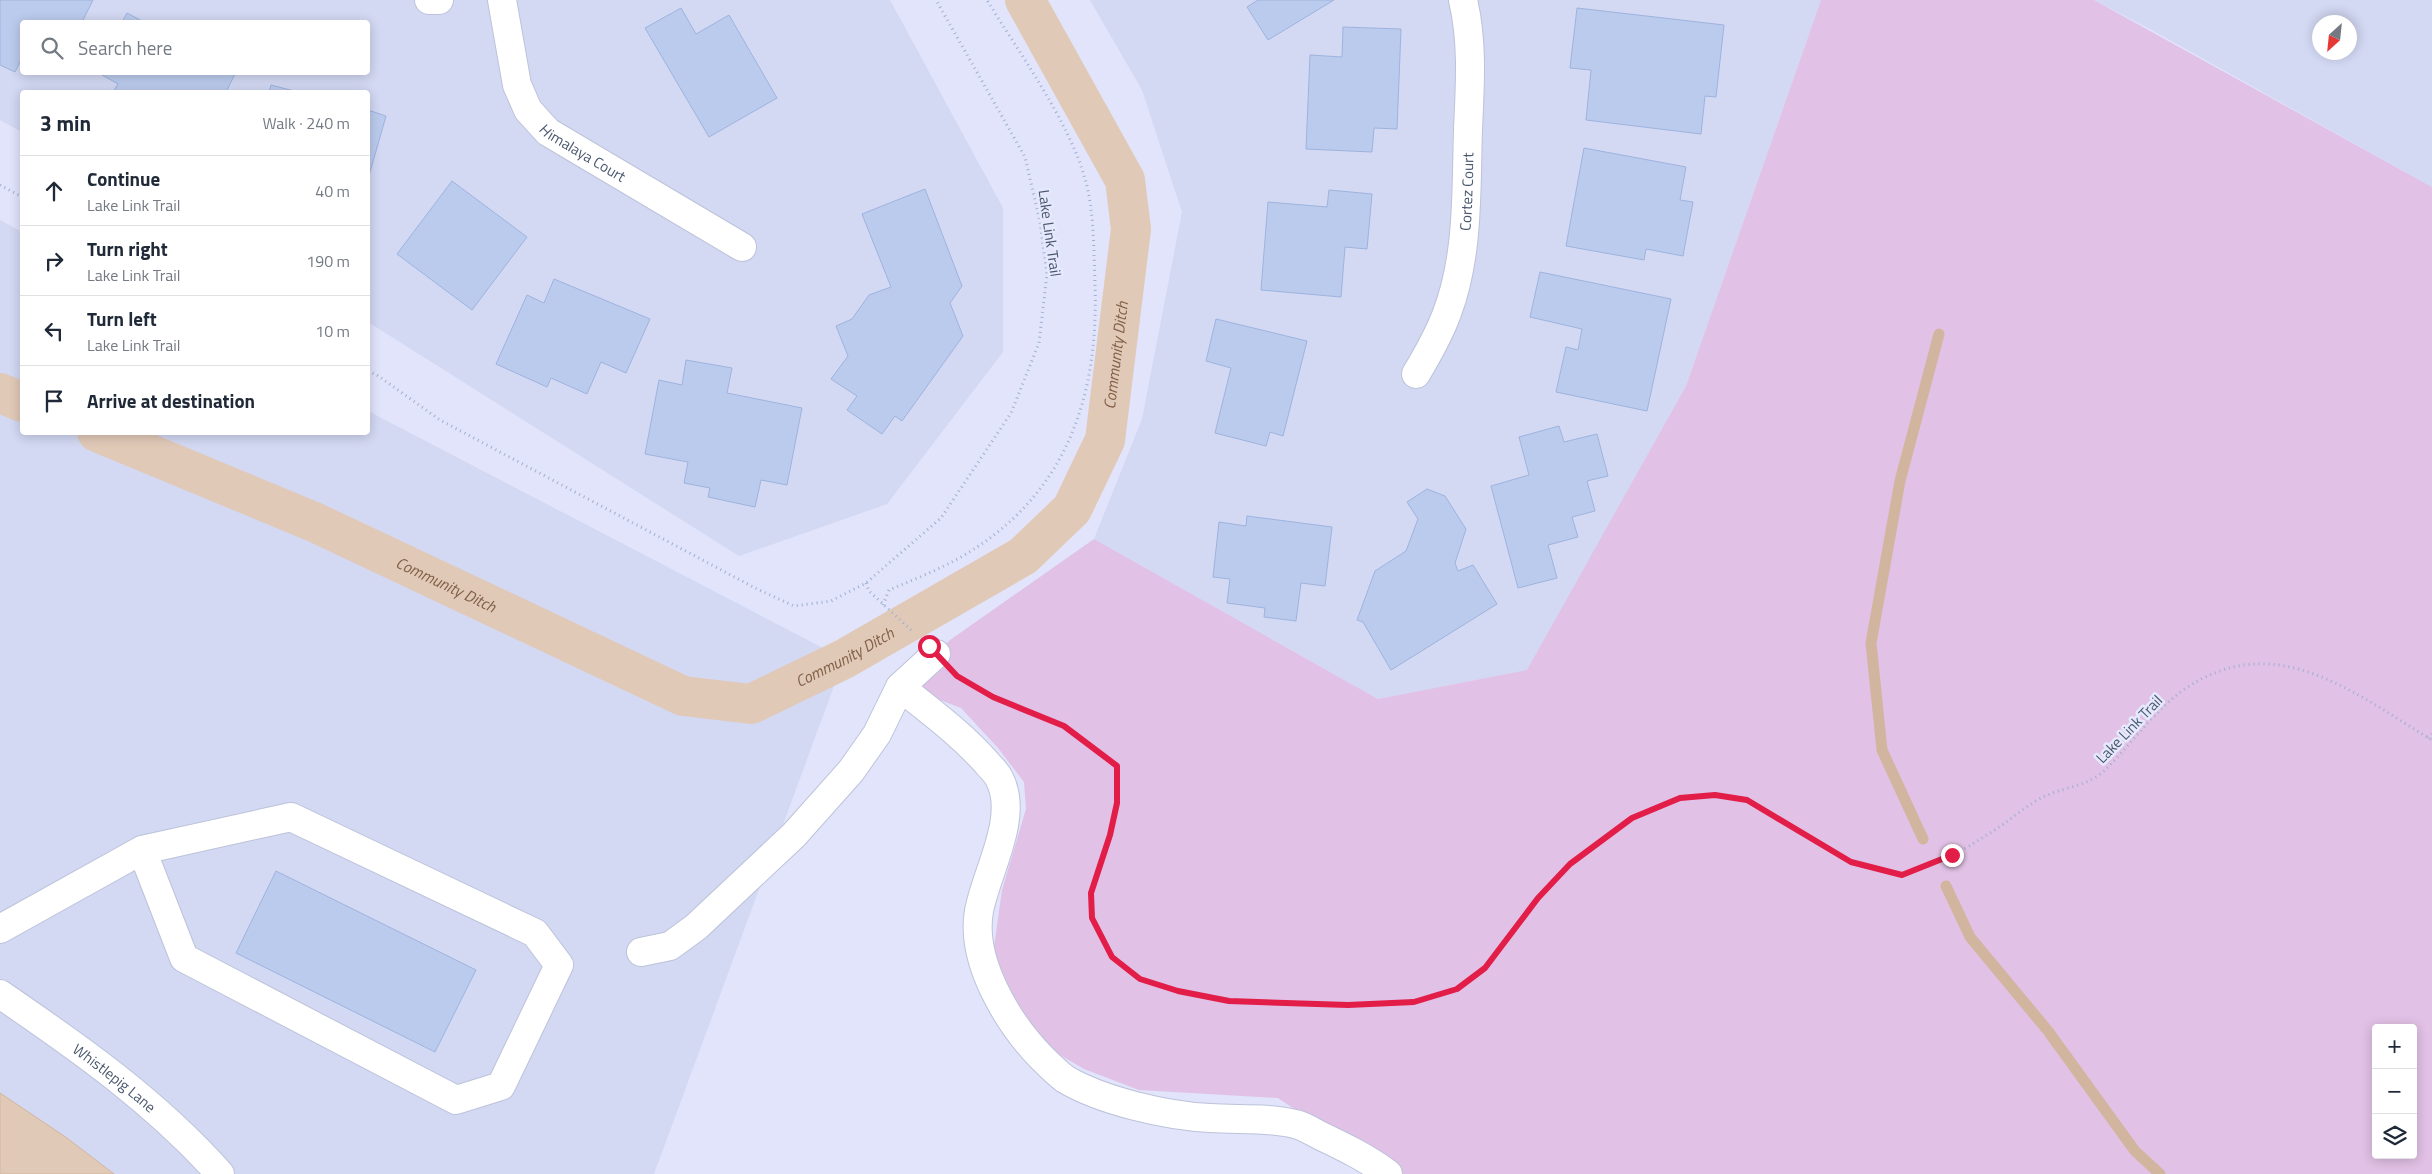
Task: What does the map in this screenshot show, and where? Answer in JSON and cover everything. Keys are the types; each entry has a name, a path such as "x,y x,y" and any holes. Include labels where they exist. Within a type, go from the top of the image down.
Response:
{"street":[{"path":"430,0 439,0"},
{"name":"Himalaya Court","path":"502,0 517,85 528,110 548,132 742,247"},
{"name":"Cortez Court","path":"1416,374 1434,344 1447,312 1456,282 1464,233 1470,70 1467,17 1463,0"},
{"path":"641,952 670,946 696,927 794,835 824,804 872,742 900,687 932,650"},
{"path":"900,687 959,733 999,778 1005,803 1003,828 999,849 988,876 978,913 982,958 990,981 1001,1003 1018,1030 1040,1057 1064,1078 1084,1087 1174,1116 1271,1120 1297,1124 1344,1146 1388,1174"},
{"path":"0,929 142,850 291,817 535,933 559,965 501,1086 456,1100 184,958 142,850"},
{"name":"Whistlepig Lane","path":"0,994 136,1092 191,1141 220,1174"}],"path":[{"name":"Lake Link Trail","path":"370,372 440,420 754,588 794,606 831,601 866,582 941,518 1011,413 1039,343 1047,274 1040,222 1025,157 936,0"},
{"path":"883,605 889,590 962,557 1000,530 1036,495 1061,459 1080,414 1092,369 1096,308 1094,241 1086,179 1063,126 987,0"},
{"path":"0,185 20,196"},
{"path":"866,582 869,591 932,650"},
{"name":"Lake Link Trail","path":"932,650 957,676 993,697 1064,726 1117,766 1117,803 1110,835 1091,893 1092,918 1112,957 1140,979 1178,991 1229,1001 1348,1005 1414,1002 1457,989 1485,968 1538,898 1570,864 1632,818 1680,798 1715,795 1747,800 1851,862 1902,875 1952,855 1994,830 2040,798 2100,776 2181,692 2221,669 2254,664 2294,667 2318,674 2432,740"},
{"path":"2428,738 2432,734"}],"shaded area":[{"path":"0,0 890,0 1003,208 1003,352 887,504 739,556 370,323 370,90 20,90 20,131 0,120"},
{"path":"1090,0 1821,0 1686,386 1528,670 1378,699 1094,539 1142,419 1182,212 1142,90"},
{"path":"1821,0 2094,0 2432,187 2432,1174 1390,1174 1278,1098 1139,1090 1084,1069 1048,1048 1010,1004 992,961 1002,890 1026,809 1024,782 998,748 961,708 901,685 950,640 1094,539 1378,699 1527,670 1686,386"},
{"path":"2094,0 2432,0 2432,187 2150,29"},
{"path":"0,220 20,231 20,435 370,435 370,412 844,659 654,1174 0,1174"},
{"path":"0,1093 67,1138 114,1174 0,1174"}],"building":[{"path":"0,0 93,0 83,20 20,20 20,62 15,72 0,65"},
{"path":"1258,0 1334,0 1268,40 1247,7"},
{"path":"681,8 696,34 729,15 777,98 709,137 645,28"},
{"path":"1577,8 1724,25 1716,97 1705,96 1701,134 1586,120 1591,70 1570,68"},
{"path":"127,13 140,20 123,20"},
{"path":"1343,27 1401,29 1397,129 1374,128 1372,152 1306,149 1310,55 1342,57"},
{"path":"102,75 234,75 227,90 114,90 118,84"},
{"path":"271,85 290,90 270,90"},
{"path":"370,111 386,116 370,172"},
{"path":"1584,148 1686,167 1680,200 1693,202 1683,256 1646,249 1644,260 1566,246"},
{"path":"452,181 527,237 472,310 397,254"},
{"path":"925,189 962,286 950,303 963,336 902,421 895,416 882,434 847,410 857,396 831,379 848,356 836,326 852,319 869,295 891,287 862,214"},
{"path":"1329,190 1372,194 1367,249 1345,247 1341,297 1261,290 1268,202 1327,207"},
{"path":"1540,272 1671,299 1647,411 1556,392 1566,347 1578,350 1582,329 1530,317"},
{"path":"554,279 650,319 626,373 601,362 587,394 551,378 547,387 496,364 527,295 544,303"},
{"path":"1216,319 1307,341 1283,436 1270,432 1266,446 1215,433 1231,368 1206,361"},
{"path":"686,360 732,368 727,393 802,408 787,485 761,480 755,507 708,497 710,488 684,483 688,462 645,454 659,380 682,385"},
{"path":"1559,426 1564,442 1597,434 1608,476 1587,481 1595,511 1572,517 1578,537 1548,545 1557,578 1518,588 1491,486 1529,475 1519,437"},
{"path":"1427,489 1445,496 1466,529 1455,563 1458,571 1473,565 1497,604 1391,670 1363,622 1357,620 1375,571 1406,551 1418,519 1407,502"},
{"path":"1247,516 1332,527 1325,586 1301,583 1296,621 1264,617 1265,608 1227,603 1230,579 1213,577 1219,522 1246,526"},
{"path":"276,871 476,970 435,1052 236,953"}],"waterway":[{"name":"Community Ditch","path":"104,435 314,522 683,696 751,704 844,659 1023,556 1072,509 1105,440 1131,229 1125,180 1025,0"},
{"path":"1923,839 1882,750 1871,643 1900,481 1939,334"},
{"name":"Community Ditch","path":"0,393 20,401"},
{"path":"1946,886 1970,937 2048,1031 2135,1151 2160,1174"}],"route":[{"path":"929,646 957,676 993,697 1064,726 1117,766 1117,803 1110,835 1091,893 1092,918 1112,957 1140,979 1178,991 1229,1001 1348,1005 1414,1002 1457,989 1485,968 1538,898 1570,864 1632,818 1680,798 1715,795 1747,800 1851,862 1902,875 1952,855"}]}
